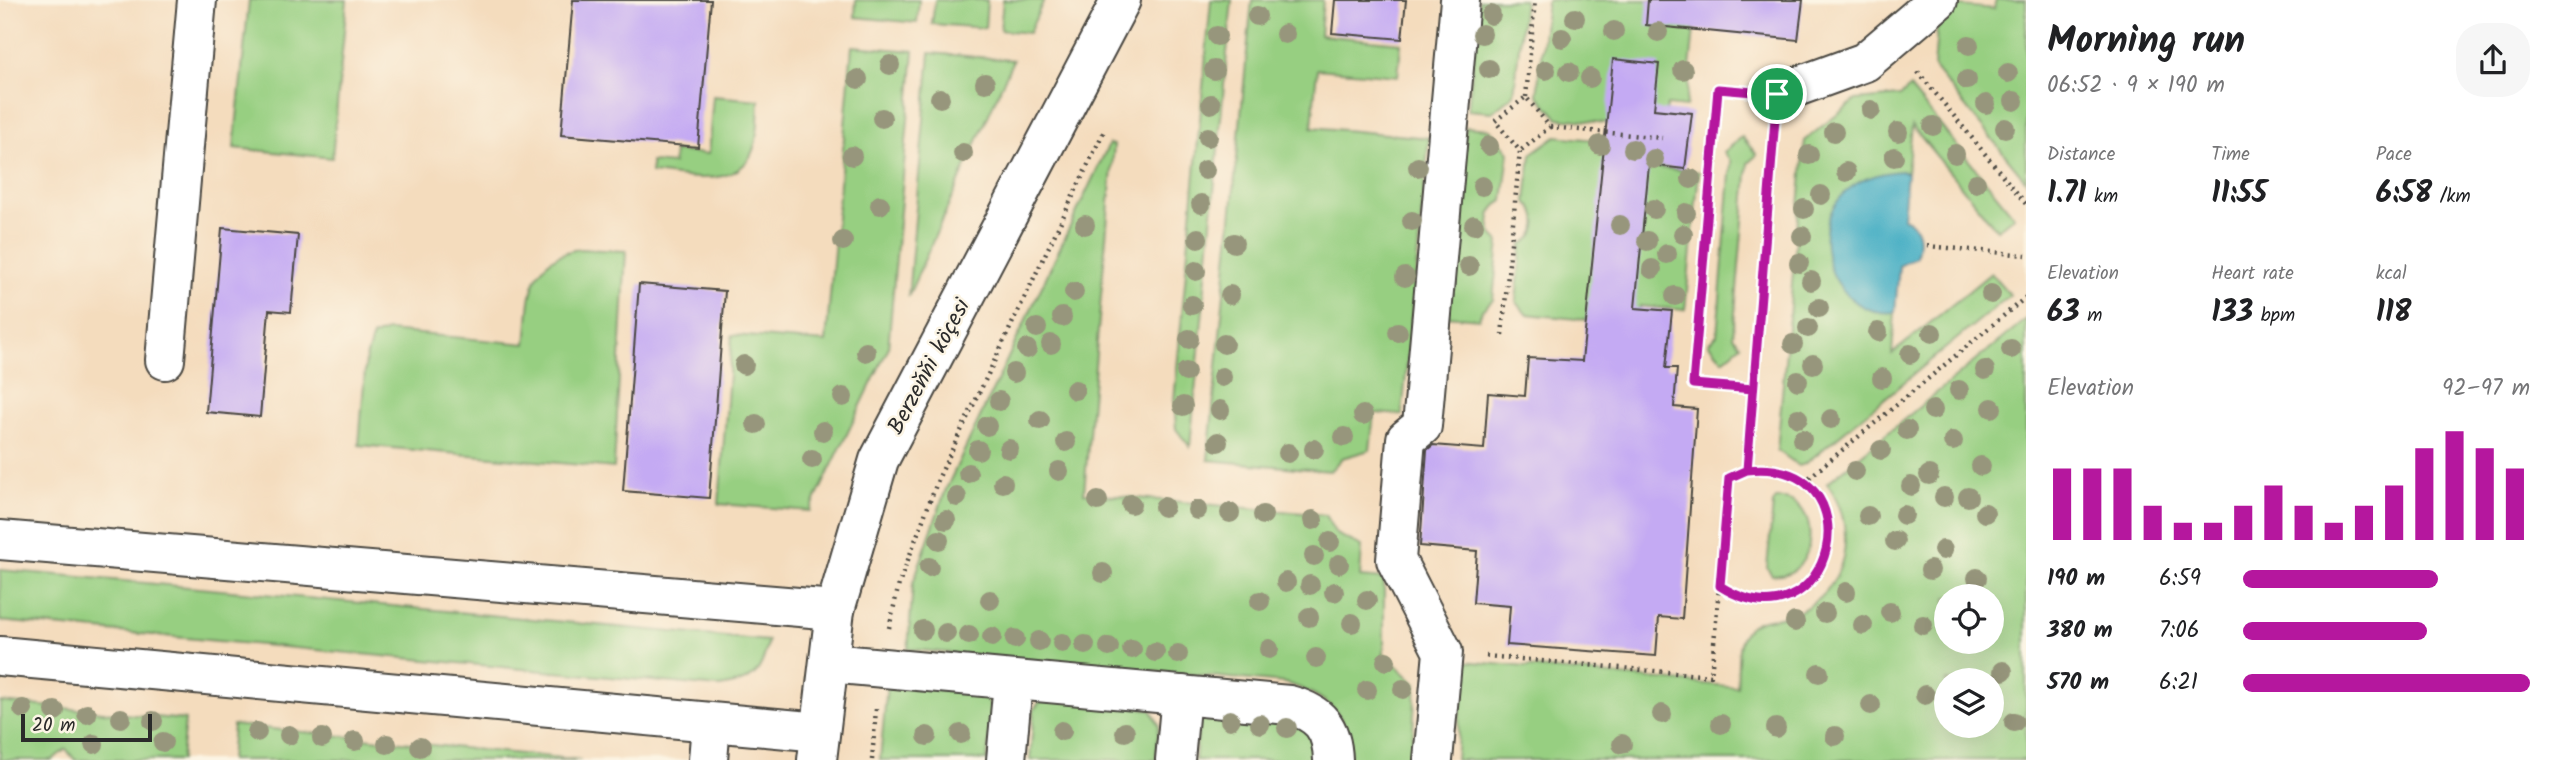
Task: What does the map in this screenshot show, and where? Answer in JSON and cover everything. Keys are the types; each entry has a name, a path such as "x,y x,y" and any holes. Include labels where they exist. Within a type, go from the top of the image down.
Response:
{"street":[{"path":"164,360 197,0"},
{"name":"Berzeňňi köçesi","path":"819,746 835,610 878,460 1121,0"},
{"path":"1433,760 1443,652 1395,560 1406,439 1422,426 1460,0"},
{"path":"1777,94 1865,62 1938,0"},
{"path":"0,540 835,610"},
{"path":"0,656 709,742 819,746"},
{"path":"829,663 1289,705 1305,709 1320,719 1329,730 1333,760"},
{"path":"1006,760 1013,681"},
{"path":"1175,760 1181,695"}],"path":[{"path":"1535,0 1526,97 1550,127"},
{"path":"1892,41 2026,204"},
{"path":"1747,470 1777,94 1718,89 1693,384 1753,389"},
{"path":"1502,335 1520,151 1495,121 1526,97"},
{"path":"1520,151 1550,127 1661,138"},
{"path":"872,760 880,668 899,583 939,477 1105,129"},
{"path":"1927,246 2026,255"},
{"path":"1804,482 2026,296"},
{"path":"1443,652 1711,676 1729,478 1747,470 1768,468 1789,473 1804,482 1821,500 1829,519 1830,540 1826,561 1815,578 1798,592 1779,600 1758,602 1737,597 1720,586"}],"green space":[{"path":"249,0 347,0 332,158 234,148"},
{"path":"856,0 919,0 917,23 855,17"},
{"path":"935,0 987,0 985,28 932,24"},
{"path":"1003,0 1044,0 1029,33 1000,30"},
{"path":"1211,0 1232,0 1190,447 1176,429 1174,401"},
{"path":"1252,0 1323,0 1320,35 1401,43 1398,76 1317,69 1312,127 1429,138 1402,415 1374,413 1370,450 1342,458 1330,471 1208,460"},
{"path":"1479,0 1524,0 1514,94 1492,112 1468,110"},
{"path":"1547,0 1697,0 1686,107 1667,105 1664,129 1558,118 1537,95"},
{"path":"1996,0 2026,0 2026,181 1934,68 1939,4 1994,9"},
{"path":"852,46 914,51 888,349 810,511 719,504 732,335 826,342"},
{"path":"930,53 1013,60 908,297"},
{"path":"1910,88 2014,216 1997,230 1912,126 1907,173 1901,171 1849,295 1868,307 1895,312 1892,354 1991,273 2010,295 1805,464 1799,466 1777,450 1805,140 1856,100 1900,96"},
{"path":"713,96 759,100 758,128 749,159 739,169 712,178 651,173 651,162 673,164 674,151 708,154"},
{"path":"1466,127 1490,129 1509,152 1503,201 1493,210 1489,220 1491,232 1499,242 1493,300 1482,310 1479,319 1447,316"},
{"path":"1556,136 1663,147 1661,168 1699,172 1685,310 1640,306 1638,325 1526,314 1516,301 1522,244 1532,236 1536,224 1534,212 1526,202 1531,154"},
{"path":"1742,137 1757,155 1748,163 1733,336 1741,345 1723,360 1708,343 1717,335 1731,162 1724,152"},
{"path":"1109,144 1114,145 1084,493 1325,515 1336,534 1362,546 1360,577 1384,579 1384,654 1416,684 1411,760 1350,760 1346,731 1334,709 1313,694 1285,683 908,649 913,583 946,489"},
{"path":"578,249 626,251 614,468 359,445 366,358 373,336 388,331 526,344 530,298 539,273 560,255"},
{"path":"2026,319 2026,760 1456,760 1464,661 1737,687 1739,649 1747,629 1757,622 1793,614 1812,604 1826,591 1837,575 1845,538 1837,501 1827,483"},
{"path":"1776,499 1791,501 1802,509 1808,522 1810,537 1807,552 1800,565 1788,573 1772,575 1767,568 1773,504"},
{"path":"0,570 768,641 763,661 754,674 740,682 719,687 0,621"},
{"path":"887,684 984,694 992,710 987,760 880,760"},
{"path":"1043,698 1151,709 1159,725 1156,760 1030,760 1034,709"},
{"path":"0,702 185,720 181,760 75,760 66,749 52,760 0,760"},
{"path":"1208,712 1294,719 1310,732 1315,760 1195,760 1199,722"},
{"path":"233,725 581,760 230,760"}],"water":[{"path":"1901,171 1907,173 1903,218 1916,229 1918,251 1916,257 1899,266 1895,312 1869,309 1848,295 1833,274 1826,248 1828,222 1840,198 1864,180"}],"building":[{"path":"573,0 711,0 698,147 561,135"},
{"path":"1335,0 1406,0 1402,39 1332,33"},
{"path":"1648,0 1803,0 1798,40 1646,25"},
{"path":"1613,59 1659,64 1654,109 1692,113 1685,169 1649,165 1635,308 1672,311 1666,368 1677,368 1674,407 1697,409 1682,619 1659,617 1656,656 1507,645 1510,606 1473,603 1477,551 1420,546 1427,450 1433,445 1484,449 1488,393 1525,396 1528,358 1582,361"},
{"path":"222,228 298,235 291,312 269,310 260,417 206,412"},
{"path":"639,284 725,291 709,498 623,491"}],"route":[{"path":"1777,94 1718,89 1693,384 1753,389 1747,470 1768,468 1789,473 1807,484 1821,500 1829,519 1830,540 1826,561 1815,578 1798,592 1779,600 1758,602 1737,597 1720,586 1729,478 1747,470 1777,94"}]}
